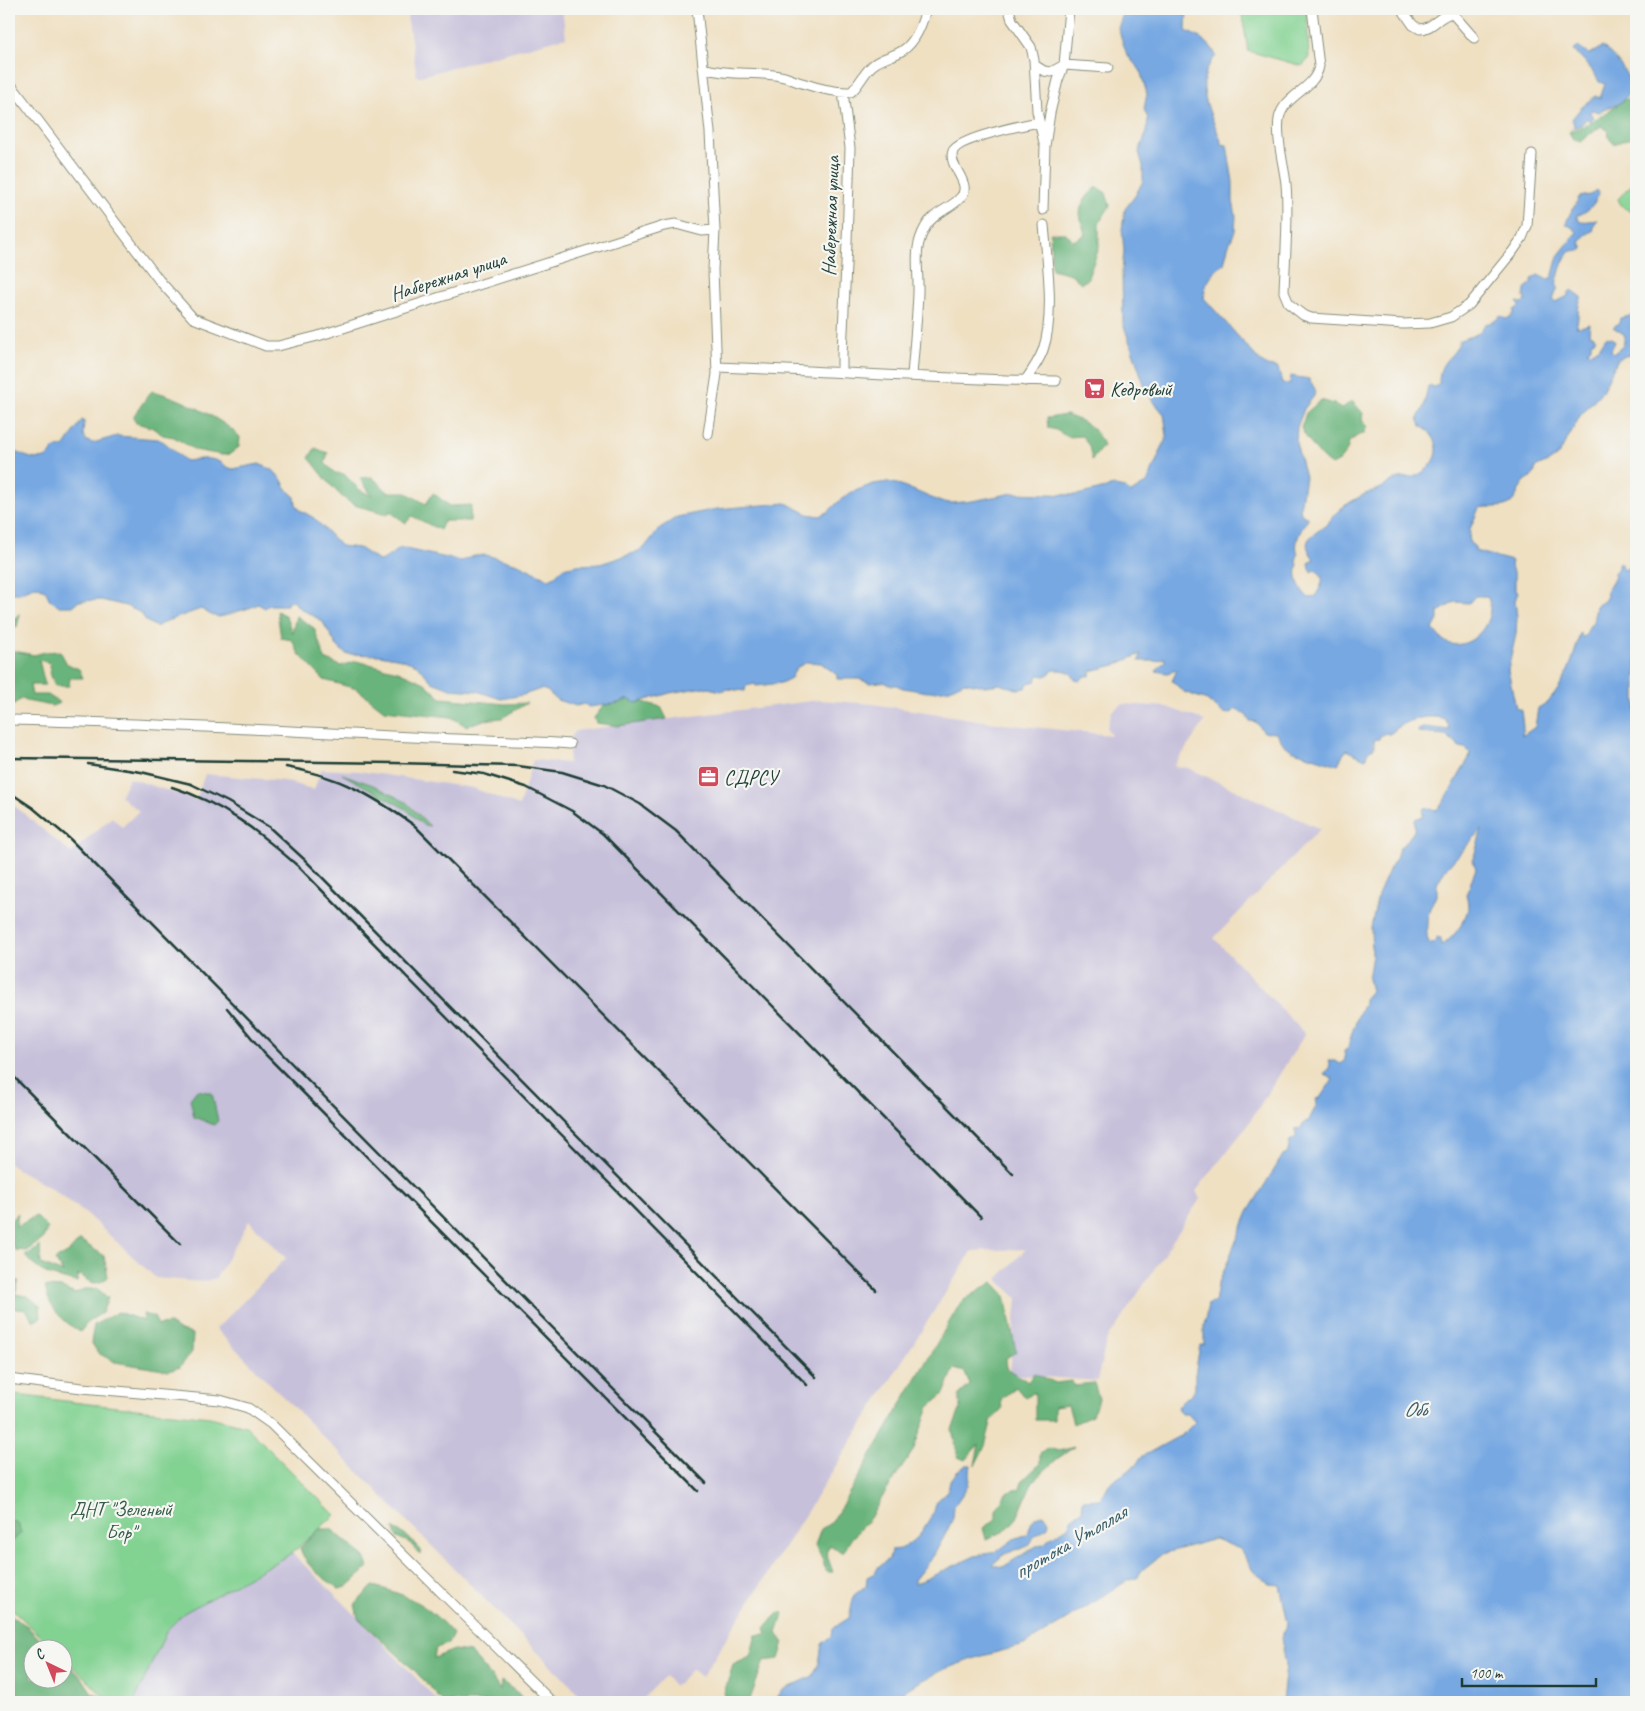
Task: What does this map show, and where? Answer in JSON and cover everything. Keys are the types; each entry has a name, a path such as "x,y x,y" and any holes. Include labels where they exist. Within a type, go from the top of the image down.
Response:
{"street":[{"path":"697,9 710,132 715,230 713,270 718,367 708,434"},
{"path":"702,68 730,74 782,76 802,83 851,92 868,68 876,62 900,53 909,46 926,9"},
{"path":"1009,9 1012,20 1031,47 1036,66 1039,122 1045,146"},
{"path":"1043,210 1045,146 1058,80 1064,66 1069,9"},
{"path":"1312,9 1319,66 1318,73 1315,79 1286,104 1279,121 1286,186 1284,292 1289,304 1302,315 1311,318 1347,321 1366,320 1404,324 1430,323 1451,317 1470,305 1513,251 1522,238 1527,226 1532,154"},
{"path":"1402,9 1413,25 1420,29 1429,27 1446,14 1452,13 1474,38"},
{"path":"1036,66 1044,71 1051,72 1064,66 1108,68"},
{"name":"Набережная улица","path":"9,82 158,280 193,318 266,346 278,346 318,336 664,226 676,224 702,231 715,230"},
{"name":"Набережная улица","path":"842,372 850,148 843,92"},
{"path":"912,376 918,293 917,245 927,224 935,215 961,197 964,191 962,181 952,159 954,150 960,144 978,137 1039,122"},
{"path":"1025,380 1039,358 1048,327 1048,276 1044,225"},
{"path":"718,367 980,380 1056,381"},
{"path":"9,720 570,744"},
{"path":"9,1378 82,1388 220,1400 248,1408 271,1424 552,1702"}],"shaded area":[{"path":"406,9 562,9 566,37 417,77"},
{"path":"819,700 873,704 1003,724 1111,735 1107,728 1112,711 1123,704 1167,707 1205,721 1174,766 1188,768 1320,829 1214,938 1305,1034 1247,1126 1196,1191 1200,1199 1107,1338 1097,1381 1010,1374 1017,1298 997,1279 1026,1249 972,1251 702,1677 692,1669 675,1686 665,1676 640,1702 587,1702 216,1329 286,1258 249,1221 216,1278 202,1282 156,1278 83,1211 52,1189 9,1164 9,804 16,807 71,853 112,817 122,827 139,811 120,796 129,778 196,800 205,774 285,781 314,790 321,769 358,771 473,788 519,806 533,760 568,763 571,738 575,731"},
{"path":"292,1553 344,1603 439,1702 134,1702 167,1630 184,1613"}],"green space":[{"path":"1241,9 1307,9 1309,59 1302,66 1248,51"},
{"path":"1626,99 1636,101 1636,136 1614,144 1608,137 1609,131 1601,126 1581,142 1573,140 1569,132 1592,122"},
{"path":"1636,180 1636,210 1627,210 1618,199"},
{"path":"1097,187 1106,193 1110,206 1099,223 1099,248 1087,280 1081,283 1071,274 1052,269 1050,233 1066,233 1073,241 1085,235 1080,214 1082,205"},
{"path":"152,391 186,403 223,423 240,437 239,447 230,454 222,455 195,450 174,437 163,435 151,427 136,423 133,417"},
{"path":"1321,400 1334,404 1341,409 1352,401 1363,413 1362,420 1367,425 1364,433 1349,442 1347,451 1338,462 1332,465 1319,454 1301,428 1306,413"},
{"path":"1066,415 1089,426 1100,439 1103,446 1092,460 1089,446 1082,436 1068,437 1048,428 1047,418"},
{"path":"315,448 328,453 325,463 335,473 344,474 360,490 372,496 360,478 372,477 388,492 405,492 426,504 433,493 450,506 471,505 470,521 444,521 440,530 412,516 406,523 389,511 388,515 357,506 337,492 309,458"},
{"path":"277,611 286,616 292,633 296,616 314,628 325,659 341,666 356,661 398,671 425,683 441,698 505,704 527,703 502,718 484,720 466,726 451,717 384,710 357,689 324,680 299,654 292,640 281,638"},
{"path":"20,614 17,627 9,631 9,617 13,619"},
{"path":"9,650 34,655 60,651 67,664 79,669 83,678 70,678 69,686 55,686 50,673 50,663 39,660 45,685 30,685 32,695 48,695 60,703 52,706 26,701 23,698 12,705 9,702"},
{"path":"628,699 636,703 643,702 661,707 667,719 618,726 596,723 594,718 604,705 621,703"},
{"path":"342,774 373,785 406,802 430,826 423,825 406,809"},
{"path":"197,1090 212,1093 218,1121 214,1125 194,1117 190,1099"},
{"path":"18,1213 16,1227 36,1216 48,1228 42,1240 26,1251 15,1250 9,1238 9,1223"},
{"path":"80,1240 104,1256 108,1277 100,1282 93,1283 78,1274 77,1282 55,1277 42,1271 25,1256 40,1246 41,1264 63,1273 55,1260 69,1252"},
{"path":"9,1276 19,1281 15,1294 28,1296 40,1306 41,1318 34,1321 26,1310 9,1308"},
{"path":"993,1282 1005,1295 1016,1352 1006,1358 1007,1368 1028,1382 1034,1373 1056,1383 1071,1381 1074,1385 1094,1383 1099,1399 1092,1415 1073,1423 1068,1405 1054,1407 1054,1420 1035,1420 1035,1392 1025,1398 1016,1387 1001,1399 1002,1410 992,1419 985,1446 975,1465 979,1444 965,1460 958,1457 952,1429 961,1408 959,1395 970,1385 965,1372 954,1369 944,1394 929,1407 913,1451 870,1518 851,1539 843,1553 830,1545 826,1553 833,1572 826,1572 815,1545 821,1529 832,1522 961,1302"},
{"path":"45,1287 62,1288 75,1294 83,1289 98,1289 108,1298 102,1313 89,1321 80,1332 53,1308"},
{"path":"118,1312 144,1321 143,1314 154,1317 158,1325 170,1324 180,1331 193,1334 192,1352 180,1367 169,1371 115,1362 98,1353 91,1342 94,1325"},
{"name":"ДНТ \"Зеленый Бор\"","path":"9,1394 210,1417 246,1426 335,1515 292,1553 184,1613 167,1630 134,1702 110,1702 72,1666 72,1638 43,1638 9,1606"},
{"path":"1074,1447 1057,1459 1033,1481 1017,1518 1005,1531 986,1539 983,1528 996,1519 996,1510 1006,1493 1020,1488 1022,1481 1040,1464 1040,1454 1048,1448 1059,1451"},
{"path":"9,1520 18,1523 21,1533 11,1543 9,1541"},
{"path":"393,1528 408,1537 421,1550 420,1555 410,1543 397,1537"},
{"path":"319,1529 331,1529 365,1557 368,1568 347,1587 339,1589 316,1572 303,1555 300,1548"},
{"path":"373,1586 397,1593 417,1602 436,1616 453,1634 448,1644 436,1648 434,1658 454,1650 470,1652 500,1690 501,1681 518,1693 525,1702 443,1702 415,1671 358,1618 355,1604"},
{"path":"778,1612 784,1613 777,1633 784,1643 779,1659 764,1661 749,1702 728,1702 724,1693 733,1665 750,1657 756,1635 767,1634 765,1628"},
{"path":"9,1615 26,1625 38,1638 22,1638 22,1688 72,1688 72,1668 83,1679 92,1693 99,1695 107,1702 9,1702"}],"water":[{"name":"Обь","path":"1122,9 1187,9 1186,31 1208,43 1216,56 1208,67 1204,88 1209,110 1222,144 1227,145 1236,216 1235,231 1228,247 1224,264 1214,272 1206,285 1204,298 1260,361 1267,366 1278,368 1282,383 1290,384 1291,376 1309,379 1315,389 1314,396 1304,409 1297,427 1296,443 1305,477 1300,508 1301,514 1308,518 1297,540 1297,578 1300,587 1309,598 1315,597 1322,582 1319,572 1314,570 1311,572 1309,563 1314,559 1307,546 1310,538 1327,524 1340,509 1349,503 1397,479 1416,476 1431,465 1435,459 1437,445 1429,432 1421,426 1418,418 1424,406 1428,386 1434,387 1439,384 1441,369 1454,352 1460,340 1477,333 1485,324 1493,322 1501,316 1506,319 1511,317 1514,310 1520,306 1517,302 1523,303 1526,301 1524,297 1525,289 1532,283 1532,279 1538,275 1546,279 1552,278 1558,256 1577,232 1566,224 1570,213 1579,197 1590,195 1596,190 1599,194 1593,205 1576,216 1580,222 1597,220 1593,227 1594,230 1582,240 1580,245 1583,245 1583,249 1570,253 1563,262 1556,284 1558,287 1553,300 1556,302 1568,296 1568,293 1572,290 1582,297 1579,304 1576,327 1590,324 1589,334 1596,339 1591,342 1591,347 1587,351 1592,352 1599,348 1606,337 1612,338 1615,342 1611,350 1614,353 1623,346 1625,335 1613,327 1619,323 1620,318 1636,315 1636,350 1618,359 1602,391 1580,416 1562,449 1556,457 1535,468 1533,475 1524,482 1511,503 1500,507 1479,508 1470,529 1469,542 1475,547 1475,551 1512,561 1515,591 1518,592 1515,601 1517,617 1516,634 1508,670 1516,708 1521,710 1522,736 1535,727 1538,708 1548,702 1560,687 1572,660 1580,633 1583,638 1593,622 1596,606 1604,601 1607,596 1606,592 1615,576 1613,574 1618,568 1618,563 1622,564 1624,570 1627,569 1636,555 1636,1702 1282,1702 1286,1665 1281,1638 1288,1623 1280,1585 1270,1584 1253,1571 1240,1549 1215,1539 1162,1554 1141,1571 1137,1579 1128,1580 1024,1645 975,1658 945,1669 912,1686 889,1702 766,1702 777,1697 783,1690 813,1676 819,1663 822,1644 832,1636 833,1628 849,1618 854,1595 866,1586 867,1577 875,1573 879,1566 889,1559 891,1550 901,1549 918,1537 934,1512 936,1502 948,1491 950,1481 966,1465 971,1465 968,1486 954,1506 953,1518 946,1533 934,1555 914,1580 915,1584 975,1556 996,1552 1014,1539 1028,1534 1034,1518 1040,1515 1044,1515 1049,1520 1048,1527 1034,1536 1030,1545 1004,1554 992,1565 1003,1567 1038,1545 1044,1544 1068,1527 1072,1518 1082,1511 1083,1500 1101,1499 1109,1484 1136,1465 1141,1457 1183,1434 1195,1422 1188,1414 1181,1414 1177,1408 1185,1398 1191,1396 1195,1388 1195,1375 1200,1345 1204,1345 1204,1326 1208,1304 1215,1302 1218,1285 1248,1212 1283,1155 1288,1152 1290,1141 1296,1138 1296,1128 1300,1129 1306,1121 1308,1122 1317,1104 1316,1099 1320,1098 1333,1078 1324,1075 1330,1066 1328,1061 1335,1061 1341,1064 1345,1060 1344,1051 1348,1048 1352,1032 1364,1005 1364,999 1371,991 1368,979 1372,955 1371,928 1378,895 1399,848 1414,831 1415,819 1423,816 1425,807 1436,811 1448,795 1469,758 1470,753 1465,748 1459,747 1456,742 1450,740 1445,735 1419,733 1418,730 1425,727 1449,730 1445,719 1427,717 1410,721 1390,734 1386,733 1380,736 1379,739 1374,740 1374,748 1368,752 1367,758 1365,759 1347,750 1338,765 1294,751 1285,746 1276,733 1264,732 1256,722 1250,721 1246,715 1235,709 1231,714 1223,713 1207,700 1184,692 1172,681 1177,670 1167,673 1156,671 1165,661 1165,658 1157,661 1139,661 1141,654 1115,665 1091,671 1090,676 1085,676 1080,681 1075,680 1067,671 1054,670 1046,676 1038,675 1036,681 1028,683 1026,688 1017,689 999,684 985,686 964,682 950,689 927,692 889,685 884,682 869,683 859,679 837,679 837,675 821,663 807,662 796,668 791,678 781,683 746,686 745,691 727,689 721,691 704,687 670,693 636,703 628,699 604,705 589,707 584,704 576,706 557,700 547,691 541,689 501,699 477,691 451,689 432,682 417,665 401,659 380,655 346,654 337,646 322,621 298,607 294,601 287,602 287,605 269,605 265,608 258,604 220,617 201,609 164,622 156,627 146,621 141,613 126,606 101,600 79,601 73,606 59,606 50,600 45,590 36,586 20,593 9,593 9,447 26,456 39,459 45,458 50,455 53,449 65,446 82,420 84,421 83,435 87,441 93,443 117,436 158,439 186,461 211,459 233,469 259,464 273,470 282,480 286,489 295,497 296,504 300,510 314,518 341,546 359,548 379,561 401,548 461,561 474,556 486,555 518,564 549,579 563,568 600,564 634,553 644,548 660,528 677,517 717,509 786,503 808,514 820,516 828,512 850,493 873,484 888,482 901,485 941,502 953,503 1013,493 1077,495 1114,486 1125,488 1131,493 1147,483 1167,436 1164,414 1153,401 1145,387 1123,323 1122,272 1124,251 1122,229 1125,209 1143,181 1143,166 1139,152 1146,134 1148,119 1144,109 1147,94 1140,70 1127,55 1118,28 1123,14","holes":["1475,596 1488,598 1490,606 1489,615 1481,631 1468,642 1460,644 1446,642 1433,629 1438,620 1438,612 1455,602 1469,603","1482,829 1473,860 1476,869 1466,894 1468,906 1465,917 1454,934 1445,943 1441,945 1441,938 1437,937 1435,942 1430,944 1427,927 1431,905 1437,896 1437,884 1444,871"]},
{"path":"1578,47 1590,54 1602,47 1606,49 1618,62 1628,77 1630,84 1629,92 1625,99 1600,112 1592,110 1590,112 1594,117 1591,121 1587,118 1581,125 1573,128 1572,119 1595,96 1600,98 1605,84 1599,82 1587,64 1573,51"}],"railway":[{"path":"9,758 518,766 562,772 604,785 640,804 676,831 1013,1174"},
{"path":"88,764 141,772 191,784 228,802 269,827 305,860 816,1377"},
{"path":"286,767 339,781 369,796 415,826 876,1290"},
{"path":"452,770 484,774 526,787 572,811 603,834 981,1217"},
{"path":"172,787 208,801 240,820 299,867 807,1385"},
{"path":"9,792 33,808 70,839 706,1483"},
{"path":"227,1008 264,1053 698,1491"},
{"path":"9,1072 180,1244"}],"place":[{"name":"Кедровый","path":"1094,389"},
{"name":"СДРСУ","path":"708,777"}],"water label":[{"name":"протока Утоплая","path":"1070,1542"}]}
